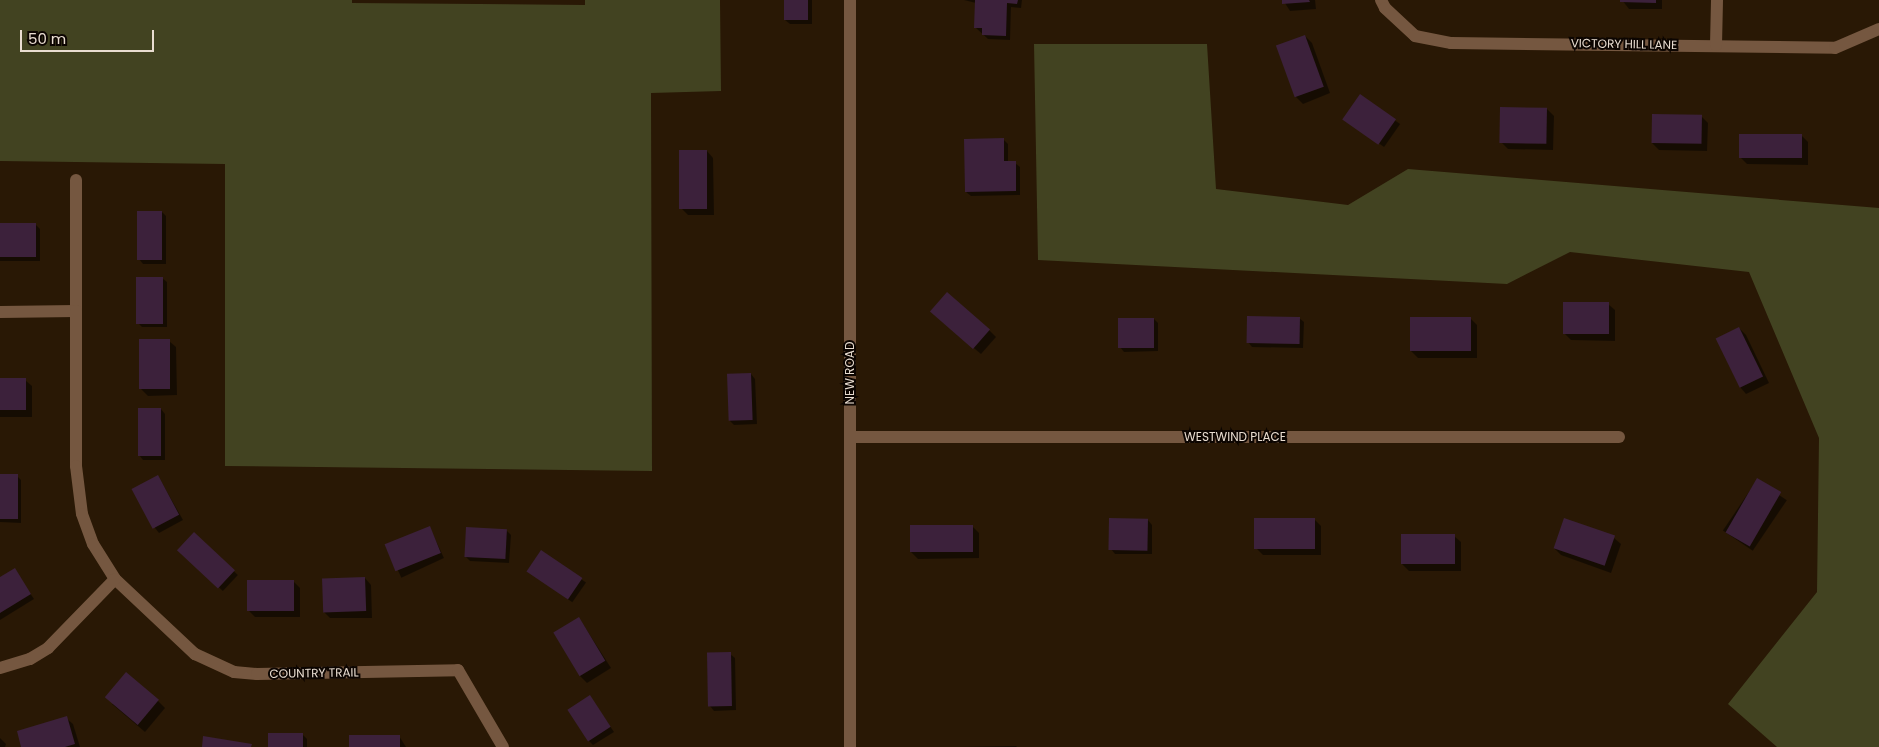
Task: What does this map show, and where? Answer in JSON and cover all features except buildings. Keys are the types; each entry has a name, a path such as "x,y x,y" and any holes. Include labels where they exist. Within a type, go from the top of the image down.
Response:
{"street":[{"name":"NEW ROAD","path":"850,0 850,747"},
{"name":"VICTORY HILL LANE","path":"1381,0 1385,8 1415,36 1452,43 1835,48 1879,29"},
{"path":"1716,45 1717,0"},
{"name":"COUNTRY TRAIL","path":"76,180 76,466 82,514 93,544 115,579 195,654 234,672 458,670 503,747"},
{"path":"0,312 76,311"},
{"name":"WESTWIND PLACE","path":"850,437 1619,437"},
{"path":"0,668 30,659 48,648 115,579"}],"green space":[{"path":"0,0 352,0 352,3 585,5 585,0 720,0 721,91 651,93 652,471 225,466 225,164 0,161"},
{"path":"1034,44 1207,44 1216,189 1348,205 1408,169 1879,208 1879,747 1777,747 1728,704 1817,592 1819,438 1749,272 1570,252 1507,284 1038,260"}]}
